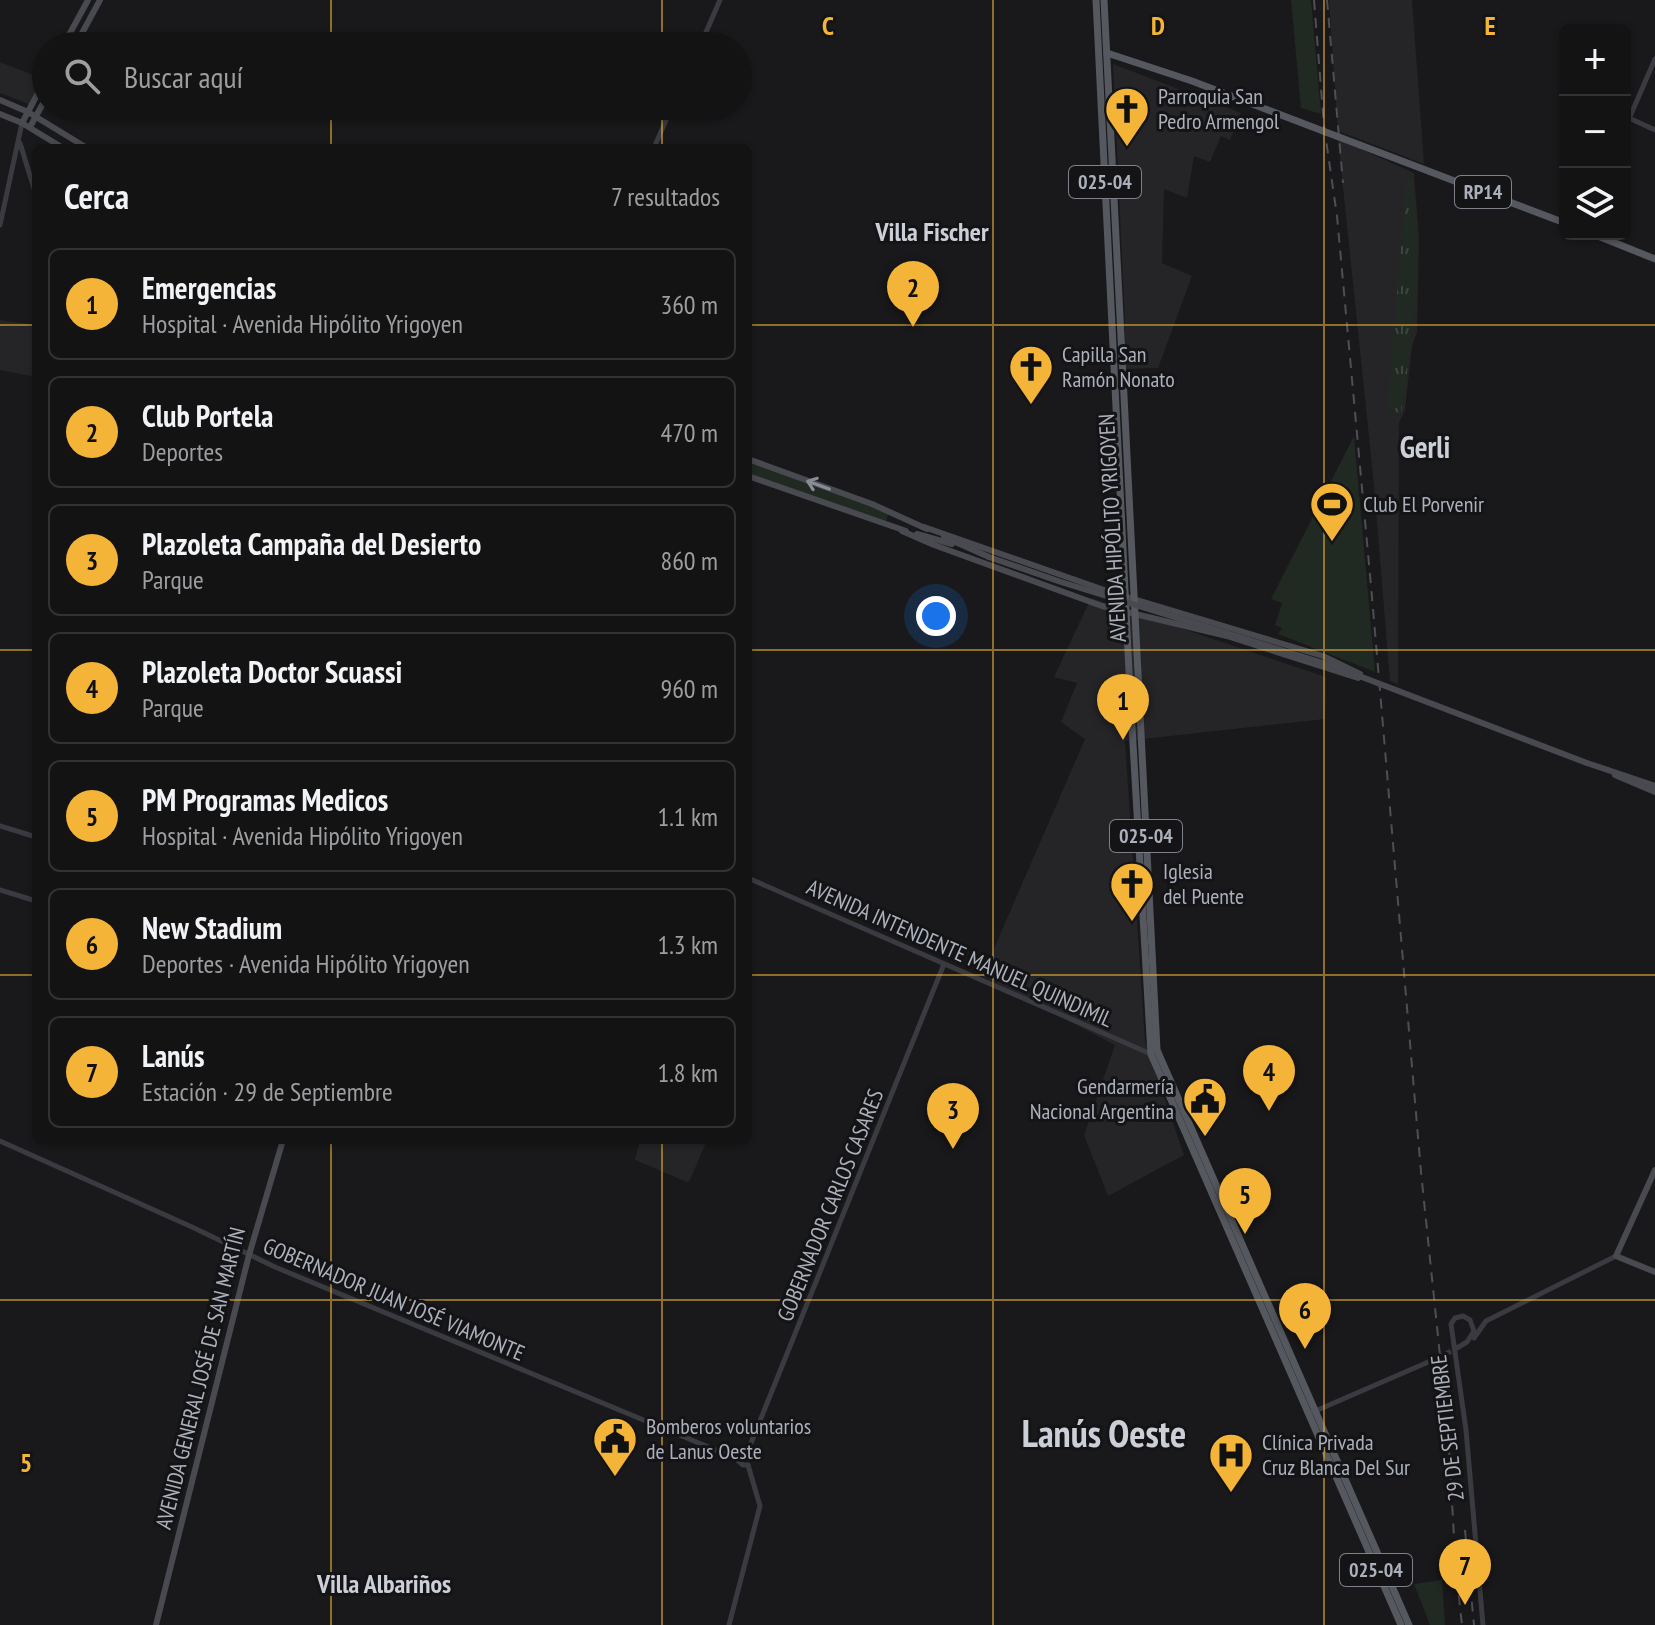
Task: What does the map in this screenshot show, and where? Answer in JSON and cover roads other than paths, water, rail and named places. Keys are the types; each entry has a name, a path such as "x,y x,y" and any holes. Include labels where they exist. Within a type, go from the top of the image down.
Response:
{"main road":[{"path":"71,32 88,0"},
{"path":"83,32 100,0"},
{"name":"AVENIDA HIPÓLITO YRIGOYEN","path":"1096,0 1103,52"},
{"name":"AVENIDA HIPÓLITO YRIGOYEN","path":"1104,0 1103,52 1151,1054 1409,1625"},
{"name":"RP14","path":"1103,52 1192,81 1559,221"},
{"path":"0,100 32,114"},
{"path":"22,123 32,104"},
{"path":"0,114 30,127 57,144"},
{"path":"30,127 34,120"},
{"path":"41,120 80,144"},
{"path":"1608,240 1655,259"},
{"path":"752,460 872,504 989,557 1324,663 1655,789"},
{"path":"752,477 1130,613 1201,630 1377,683"},
{"path":"924,527 1130,597 1326,658 1377,683"},
{"path":"902,531 974,551"},
{"name":"AVENIDA HIPÓLITO YRIGOYEN","path":"1130,613 1159,1058 1401,1625"},
{"name":"AVENIDA GENERAL JOSÉ DE SAN MARTÍN","path":"156,1625 249,1255 282,1144"},
{"path":"1655,1170 1616,1256 1655,1272"},
{"path":"1647,1189 1655,1192"}],"street":[{"path":"706,32 720,0"},
{"path":"1631,113 1655,59"},
{"path":"1631,119 1655,130"},
{"path":"656,144 666,120"},
{"path":"0,225 22,123"},
{"path":"20,140 30,127"},
{"path":"20,140 32,181"},
{"path":"0,826 32,836"},
{"name":"AVENIDA INTENDENTE MANUEL QUINDIMIL","path":"752,880 1159,1058"},
{"path":"0,890 32,900"},
{"name":"GOBERNADOR CARLOS CASARES","path":"744,1461 944,964"},
{"name":"GOBERNADOR JUAN JOSÉ VIAMONTE","path":"0,1141 249,1255 443,1339 744,1461"},
{"name":"29 DE SEPTIEMBRE","path":"1483,1625 1461,1380 1451,1324 1455,1318 1463,1316 1470,1320 1473,1327 1470,1340 1458,1350 1472,1341 1486,1321 1616,1256"},
{"path":"1312,1413 1426,1363"},
{"path":"729,1625 760,1506 744,1461"}],"tunnel":[{"path":"1426,1363 1456,1349"}],"railway":[{"path":"1314,0 1372,597 1421,1172 1448,1433 1462,1625"},
{"path":"1327,0 1343,183"},
{"path":"1465,1530 1474,1625"}],"place":[{"name":"Parroquia San Pedro Armengol","path":"1127,148"},
{"name":"Club Portela","path":"913,327"},
{"name":"Capilla San Ramón Nonato","path":"1031,406"},
{"name":"Club El Porvenir","path":"1332,543"},
{"name":"Emergencias","path":"1123,740"},
{"name":"Iglesia del Puente","path":"1132,923"},
{"name":"Plazoleta Doctor Scuassi","path":"1269,1111"},
{"name":"Gendarmería Nacional Argentina","path":"1205,1138"},
{"name":"Plazoleta Campaña del Desierto","path":"953,1149"},
{"name":"PM Programas Medicos","path":"1245,1234"},
{"name":"New Stadium","path":"1305,1349"},
{"name":"Bomberos voluntarios de Lanus Oeste","path":"615,1478"},
{"name":"Clínica Privada Cruz Blanca Del Sur","path":"1231,1494"},
{"name":"Lanús","path":"1465,1605"}],"district":[{"name":"Villa Fischer","path":"932,231"},
{"name":"Gerli","path":"1425,446"},
{"name":"Lanús Oeste","path":"1104,1432"},
{"name":"Villa Albariños","path":"384,1583"}]}
